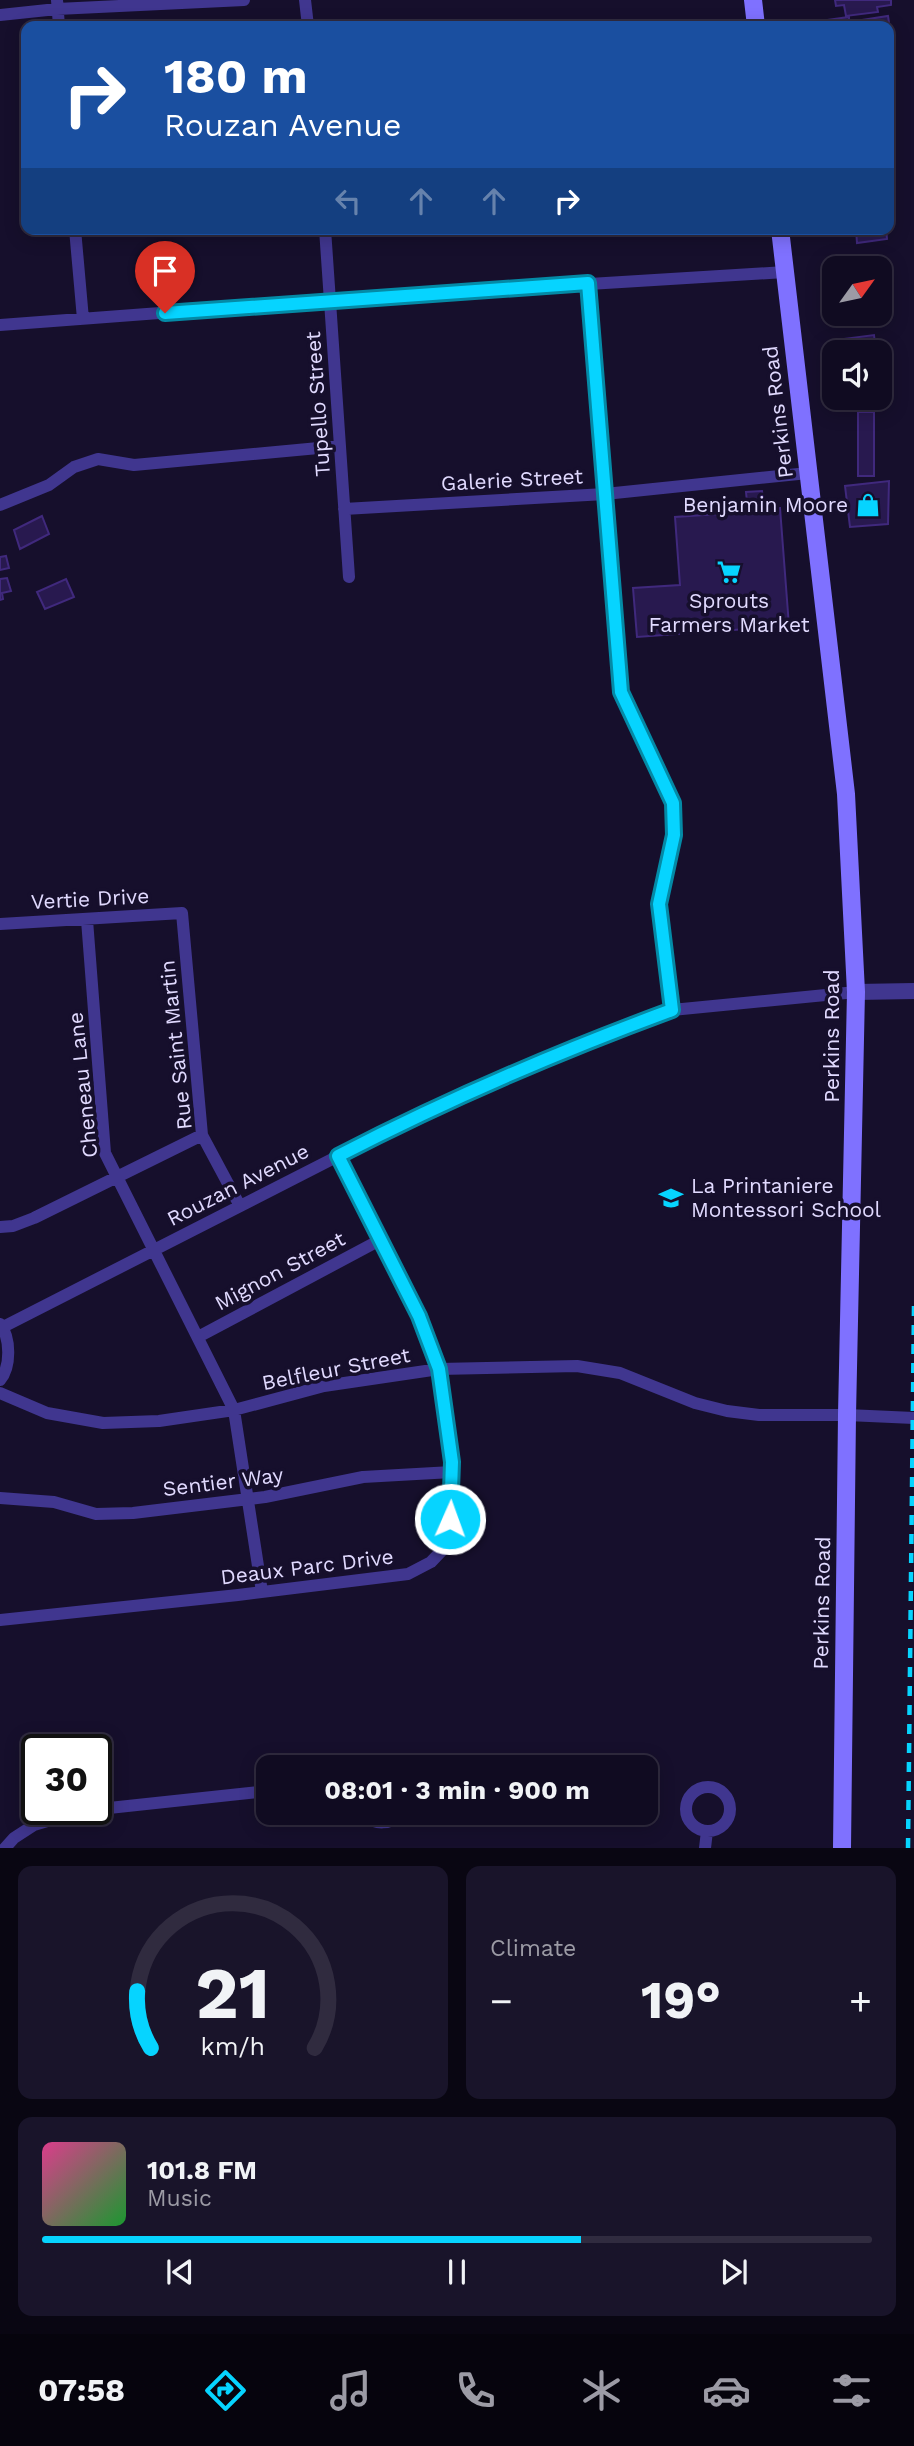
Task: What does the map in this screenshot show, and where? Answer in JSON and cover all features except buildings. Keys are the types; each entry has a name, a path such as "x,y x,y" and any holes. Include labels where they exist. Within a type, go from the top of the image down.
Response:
{"main road":[{"path":"753,0 755,21"},
{"name":"Perkins Road","path":"781,235 845,794 856,992 842,1847"}],"street":[{"path":"0,15 57,4 244,0"},
{"path":"305,0 307,21"},
{"path":"76,235 83,319"},
{"name":"Tupello Street","path":"326,235 349,577"},
{"path":"0,325 331,300 785,272"},
{"path":"588,283 621,692 673,803 674,835 659,904 672,1010"},
{"path":"0,505 49,485 74,467 98,459 134,465 340,446"},
{"name":"Galerie Street","path":"344,509 605,494 808,474"},
{"name":"Vertie Drive","path":"0,924 182,913"},
{"name":"Rue Saint Martin","path":"182,913 202,1135 240,1206"},
{"name":"Cheneau Lane","path":"87,920 105,1153 234,1410 262,1592"},
{"path":"856,992 914,991"},
{"name":"Rouzan Avenue","path":"0,1380 4,1377 9,1348 2,1326 470,1091 672,1010 856,992"},
{"path":"0,1227 13,1226 34,1218 202,1135"},
{"name":"Deaux Parc Drive","path":"0,1620 408,1574 431,1562 449,1543 452,1462 439,1369 419,1316 338,1156"},
{"name":"Mignon Street","path":"198,1337 380,1240"},
{"name":"Belfleur Street","path":"0,1393 47,1413 103,1423 159,1421 234,1410 324,1386 439,1369 577,1366 596,1368 641,1380 695,1403 727,1411 759,1415 914,1418"},
{"name":"Sentier Way","path":"0,1498 54,1502 96,1514 133,1513 248,1499 363,1477 452,1472"},
{"path":"5,1847 34,1825 81,1811 256,1792"},
{"path":"705,1847 707,1831"}],"railway":[{"path":"908,1848 914,1306"}],"place":[{"name":"Benjamin Moore","path":"868,505"},
{"name":"Sprouts Farmers Market","path":"729,572"},
{"name":"La Printaniere Montessori School","path":"671,1198"}],"route":[{"path":"165,313 588,283 621,692 673,803 674,835 659,904 672,1010 470,1091 338,1156 419,1316 439,1369 452,1462 450,1519"}]}
